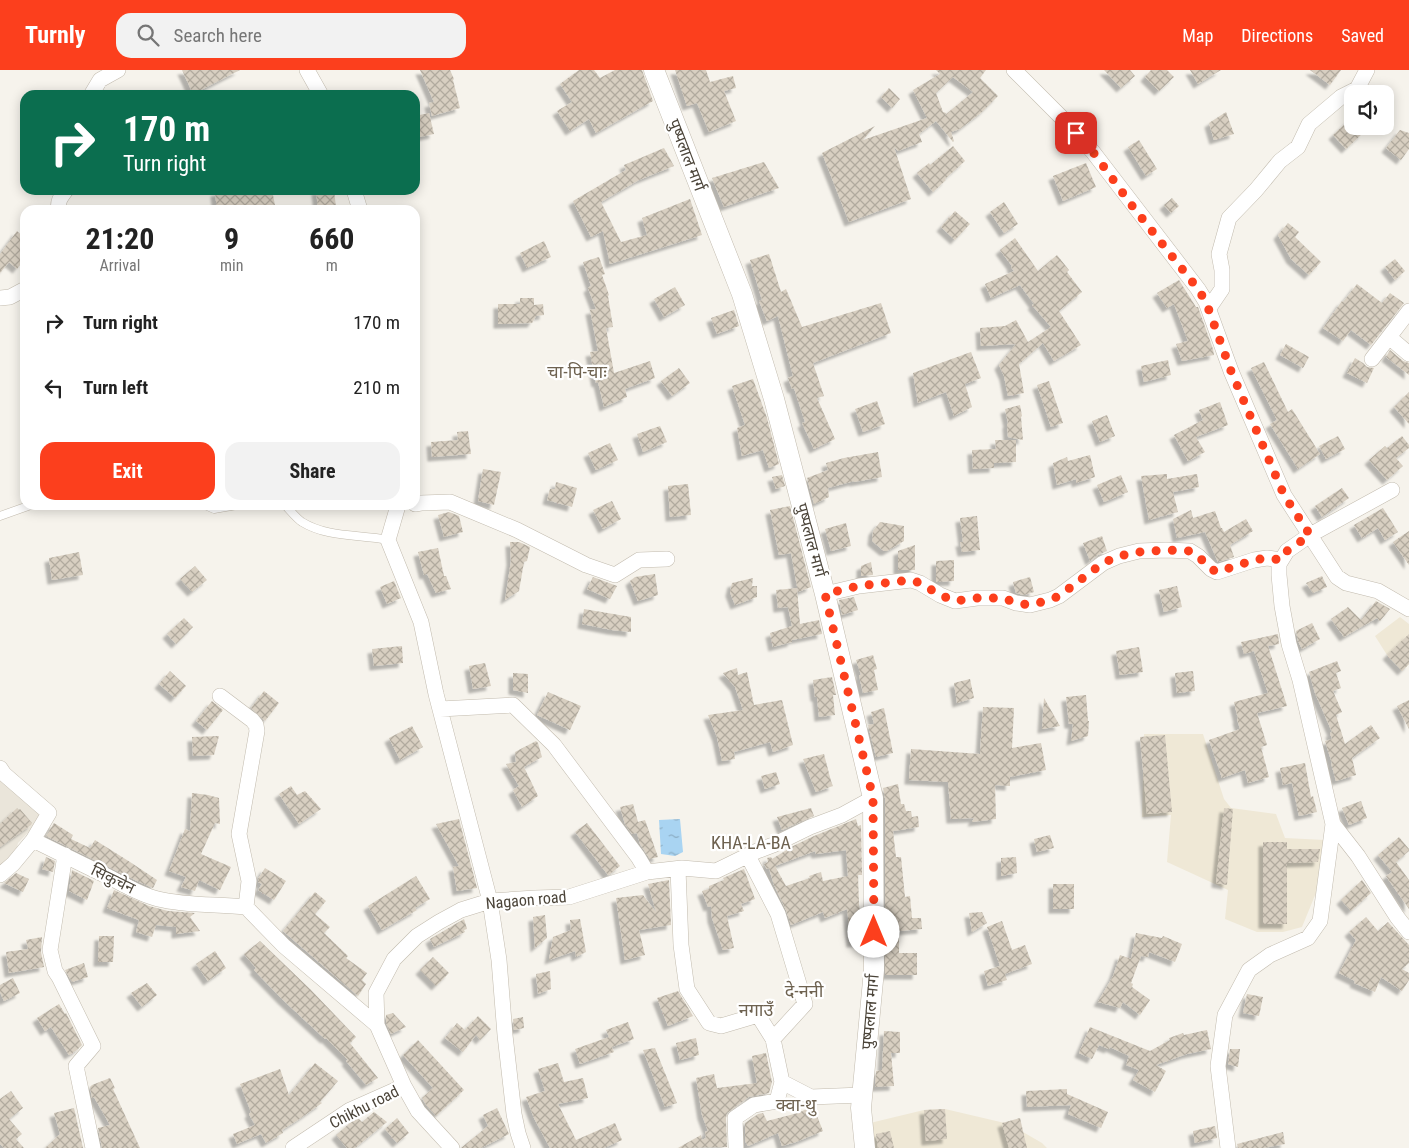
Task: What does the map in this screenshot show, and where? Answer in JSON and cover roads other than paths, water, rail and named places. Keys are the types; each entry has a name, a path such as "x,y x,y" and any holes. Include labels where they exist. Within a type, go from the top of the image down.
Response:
{"street":[{"path":"94,90 100,80 118,70"},
{"path":"307,70 318,90"},
{"name":"पुष्पलाल मार्ग","path":"654,70 742,294 774,399 825,594 873,798 874,970 861,1108 865,1148"},
{"path":"1014,70 1093,152 1133,207 1198,289 1209,308 1231,371 1284,495 1336,578 1346,583 1378,590 1409,609"},
{"path":"1209,308 1222,289 1222,270 1219,254 1229,218 1280,161 1298,147 1309,124 1341,97 1356,88 1367,70"},
{"path":"0,298 10,298 20,292"},
{"path":"1372,359 1409,311"},
{"path":"1389,337 1409,354"},
{"path":"1228,1148 1218,1066 1225,1015 1249,970 1270,956 1308,938 1320,921 1333,824 1300,680 1289,644 1282,606 1279,564 1287,551 1310,535 1392,490"},
{"path":"420,502 450,502 517,530 586,564 615,575 639,560 667,559"},
{"path":"396,510 388,540 421,622 440,709 490,901 498,953 504,1035 514,1114 523,1148"},
{"path":"825,594 858,586 911,580 955,601 977,598 1003,598 1016,603 1030,605 1059,596 1103,563 1119,556 1139,552 1190,551 1217,572 1254,560 1267,558 1281,560"},
{"path":"220,696 252,720 256,725 257,731 239,834 249,881 246,907 284,946 377,1025"},
{"path":"440,709 513,705 554,745 647,872"},
{"path":"0,768 4,774 49,813 32,840 13,864 0,875"},
{"name":"Nagaon road","path":"377,1025 376,993 394,959 418,936 461,910 490,901 569,897 647,872 678,869 716,871 757,851 842,815 873,798"},
{"path":"1333,824 1358,856 1397,917 1409,932"},
{"name":"सिकुचेन","path":"32,840 66,855 127,887 156,899 190,904 246,907"},
{"path":"66,855 50,950 55,971 93,1046 76,1066 93,1148"},
{"path":"748,856 778,914 805,1004 772,1039"},
{"path":"678,869 681,945 687,989 710,1022 721,1026 758,1015 772,1039 782,1082 777,1101 754,1105 735,1118 736,1148"},
{"name":"Chikhu road","path":"293,1148 350,1110 404,1086 377,1025"},
{"path":"782,1082 811,1097 862,1095"},
{"path":"404,1086 418,1111 452,1148"}],"lane":[{"path":"0,516 20,509"},
{"path":"290,510 301,522 329,533 388,540"}],"water":[{"path":"680,819 683,852 675,856 661,854 659,820"}],"district":[{"name":"चा-पि-चाः","path":"577,371"},
{"name":"KHA-LA-BA","path":"751,842"},
{"name":"दे-ननी","path":"804,990"},
{"name":"नगाउँ","path":"756,1009"},
{"name":"क्वा-थु","path":"796,1104"}]}
